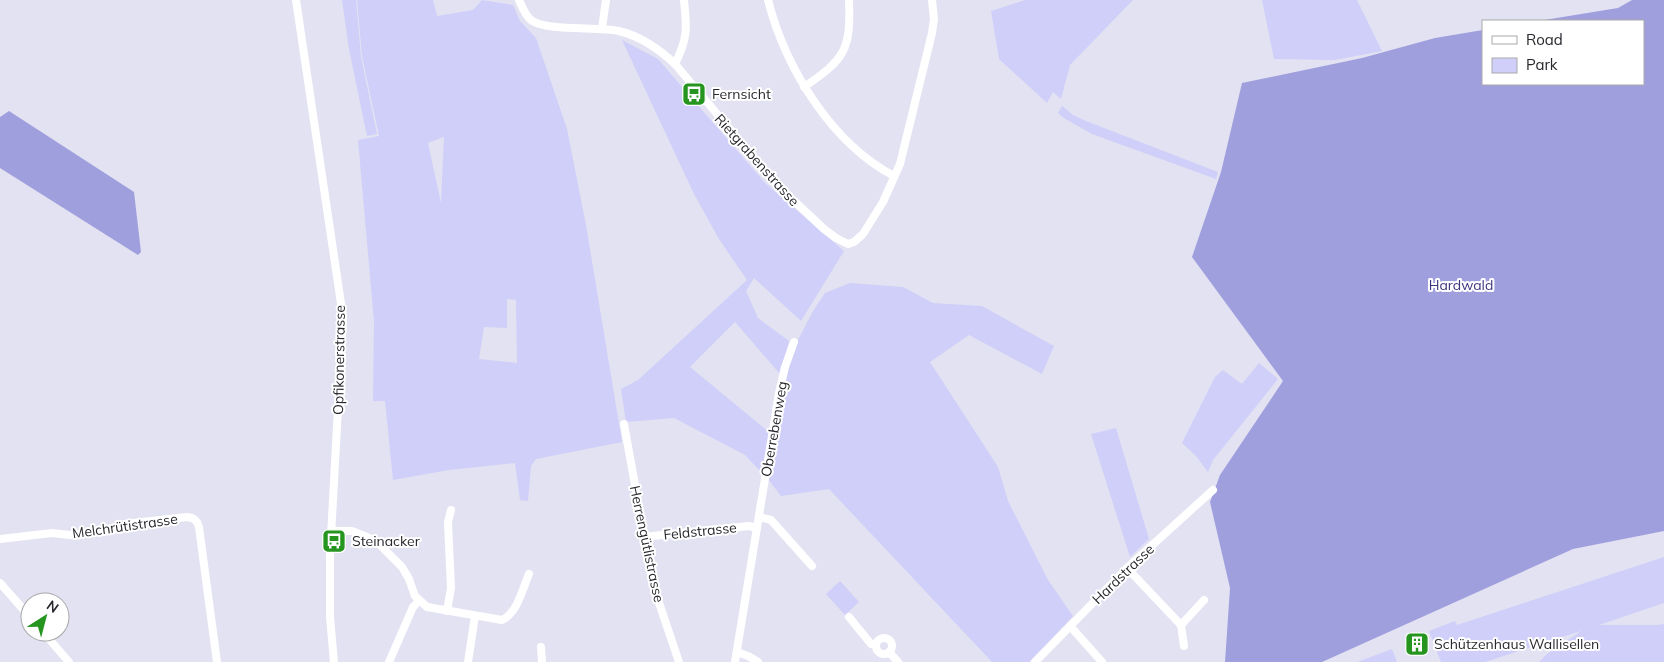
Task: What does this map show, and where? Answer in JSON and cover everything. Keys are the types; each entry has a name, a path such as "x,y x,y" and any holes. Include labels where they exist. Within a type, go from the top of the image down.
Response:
{"street":[{"name":"Opfikonerstrasse","path":"296,0 343,317 331,531 330,617 334,662"},
{"name":"Rietgrabenstrasse","path":"519,0 528,17 538,24 602,28 620,31 646,42 675,64 776,184 824,229 848,244 854,242 863,234 882,202 894,176"},
{"path":"602,28 606,0"},
{"path":"675,64 684,46 686,34 684,0"},
{"path":"768,0 786,54 804,87 827,118 848,140 874,163 894,176 904,152 932,34 934,19 932,0"},
{"path":"804,87 826,72 842,54 850,32 849,0"},
{"name":"Oberrebenweg","path":"735,662 779,393 794,342"},
{"name":"Herrengütlistrasse","path":"624,424 643,538 653,585 679,662"},
{"name":"Hardstrasse","path":"1035,662 1127,568 1213,490"},
{"path":"447,611 450,588 448,522 451,510"},
{"name":"Melchrütistrasse","path":"0,539 52,534 70,535 118,528 133,523 187,517 194,518 199,527 216,662"},
{"path":"759,517 771,520 812,566"},
{"name":"Feldstrasse","path":"643,538 749,526 757,528"},
{"path":"331,531 352,531 379,544 402,567 419,602 427,608 502,620 514,612 529,574"},
{"path":"1127,568 1181,625 1184,646"},
{"path":"0,583 20,606"},
{"path":"1181,625 1204,600"},
{"path":"389,662 413,607 419,602"},
{"path":"468,662 476,616"},
{"path":"848,617 871,644 876,645"},
{"path":"1070,626 1102,662"},
{"path":"888,639 892,647 889,652 884,654 879,652 876,645 879,640 888,639"},
{"path":"52,642 69,662"},
{"path":"541,647 542,662"},
{"path":"737,652 758,662"},
{"path":"889,652 898,662"}],"green space":[{"path":"342,0 356,0 361,57 377,134 367,136 349,49"},
{"path":"357,0 433,0 437,16 473,10 482,0 513,5 520,21 536,38 567,129 586,225 622,442 536,459 531,466 528,501 520,500 515,463 449,470 393,480 385,401 373,401 374,321 358,140 379,136 362,56","holes":["444,137 441,203 428,143","507,299 516,300 517,363 479,359 484,327 507,328"]},
{"path":"1025,0 1133,0 1070,65 1061,99 1053,92 1047,103 999,59 991,11"},
{"path":"1262,0 1357,0 1382,51 1335,60 1274,59"},
{"name":"Hardwald","path":"1632,0 1664,0 1664,531 1573,549 1322,662 1225,662 1230,588 1210,502 1220,475 1283,381 1192,257 1221,172 1242,83 1362,58 1435,38 1482,30 1482,85 1644,85 1644,20 1544,20 1618,8"},
{"path":"622,40 658,59 765,183 844,251 801,321 754,278 746,291 758,318 789,341 780,374 735,322 690,367 769,432 763,474 745,455 674,418 626,422 621,389 638,380 747,280 719,239 694,194"},
{"path":"1062,106 1073,115 1086,121 1218,172 1216,179 1092,134 1058,113"},
{"path":"9,111 134,192 141,252 138,255 0,168 0,117"},
{"path":"850,283 903,287 933,303 982,306 1054,346 1042,374 969,335 930,362 998,467 1008,501 1048,580 1073,616 1029,662 992,662 829,489 781,496 768,479 787,369 796,344 813,311 825,293"},
{"path":"1259,363 1278,379 1213,460 1208,472 1196,456 1182,443 1215,377 1223,370 1242,384"},
{"path":"1116,428 1149,539 1130,557 1091,434"},
{"path":"1664,557 1664,603 1599,625 1664,624 1664,662 1539,662 1547,654 1581,631 1485,662 1441,662 1429,631 1455,621 1457,625"},
{"path":"840,581 859,602 845,615 826,594"},
{"path":"1392,649 1397,662 1357,662"}],"place":[{"name":"Fernsicht","path":"694,94"},
{"name":"Steinacker","path":"334,541"},
{"name":"Schützenhaus Wallisellen","path":"1417,644"}]}
